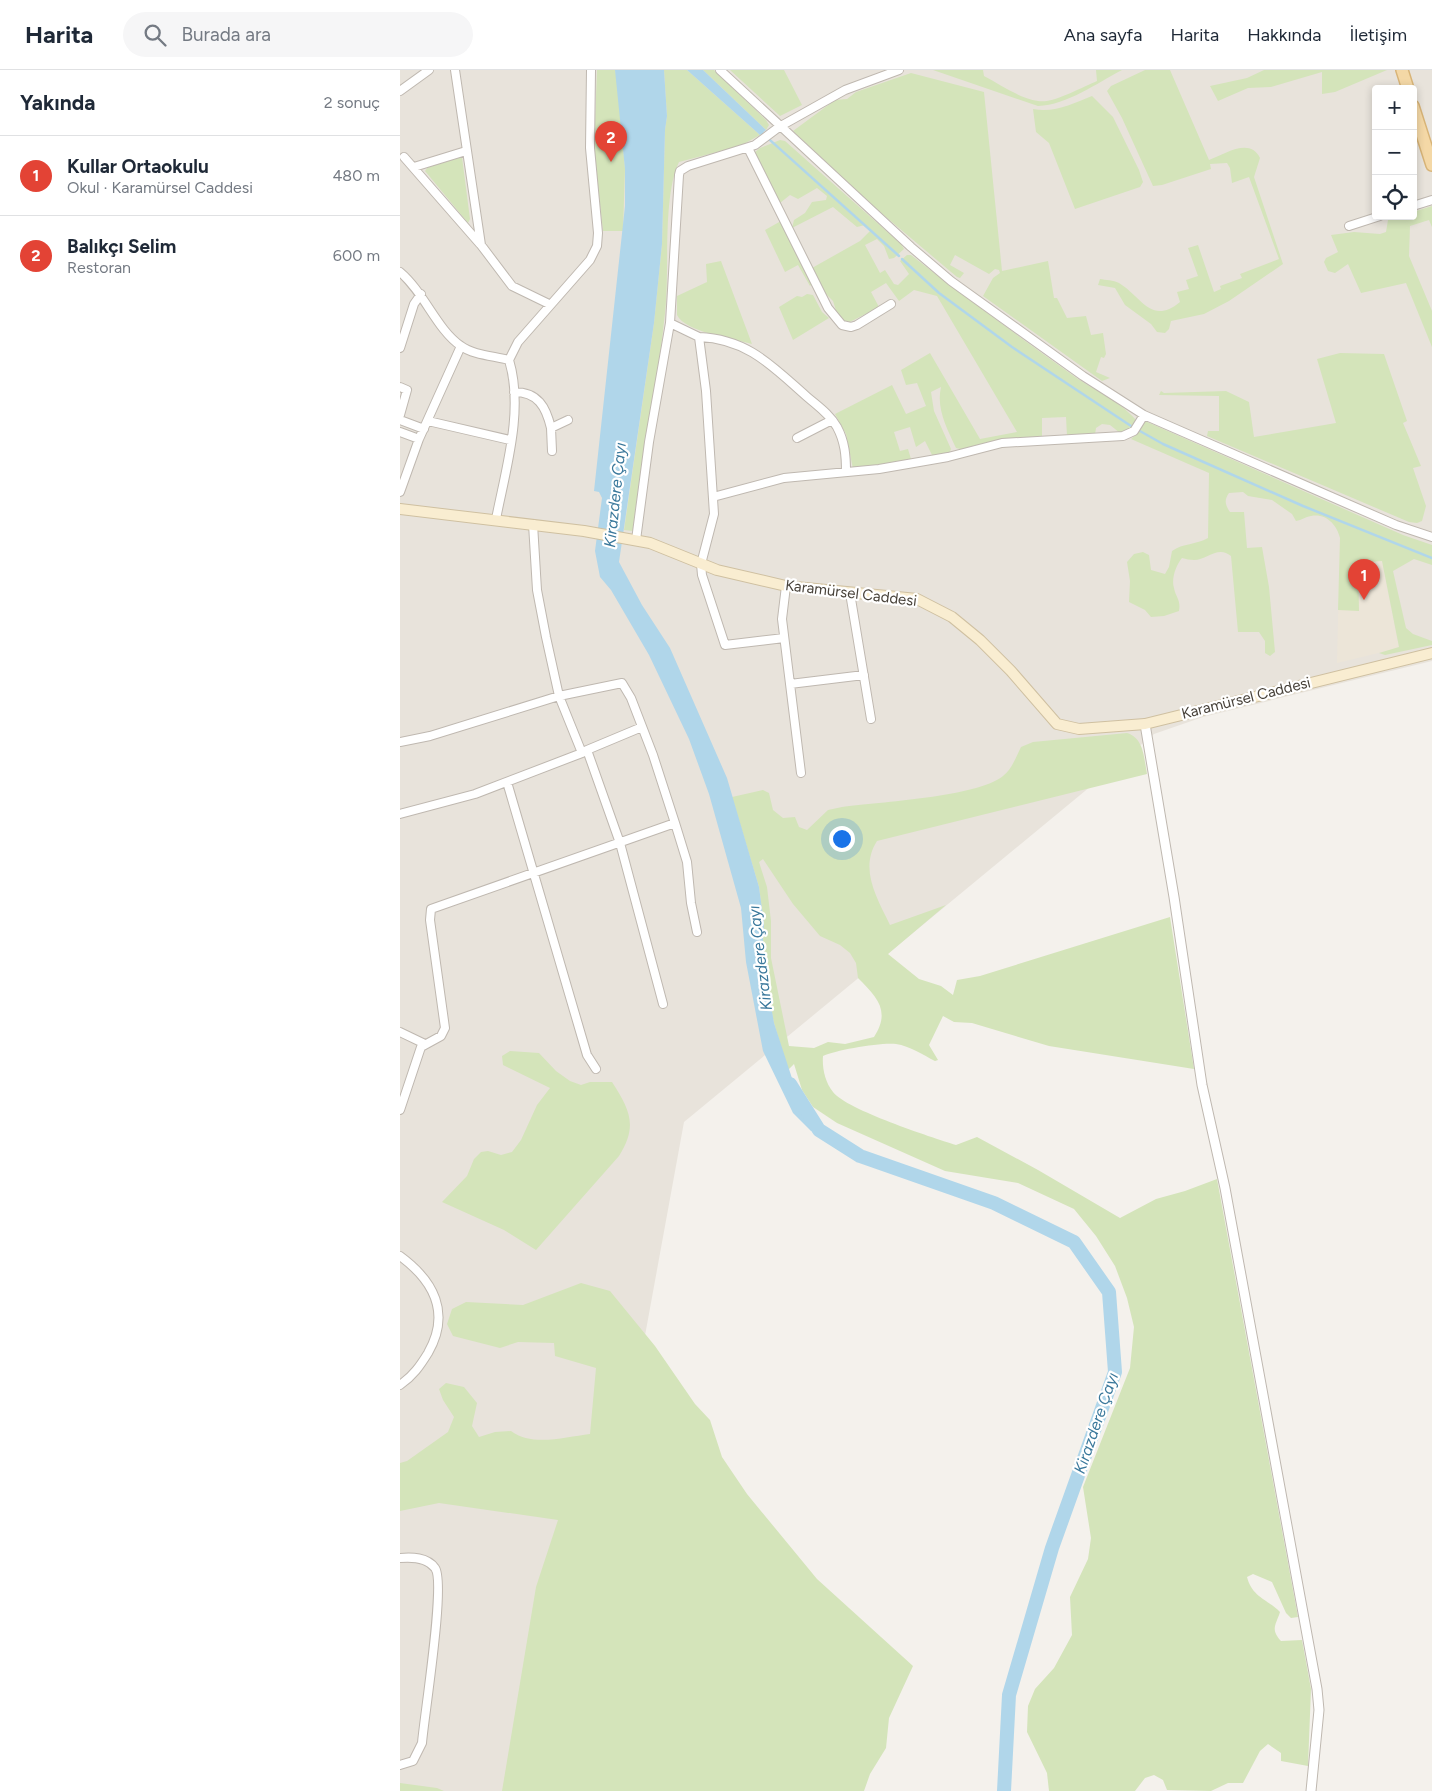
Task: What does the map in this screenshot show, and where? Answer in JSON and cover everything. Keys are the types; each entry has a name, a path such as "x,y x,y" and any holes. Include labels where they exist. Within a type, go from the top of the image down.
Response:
{"main road":[{"path":"1402,70 1407,85"},
{"path":"1417,118 1432,165"},
{"name":"Karamürsel Caddesi","path":"400,508 533,524 636,540 733,575 786,586 917,599 947,614 965,627 999,658 1057,724 1079,729 1145,724 1432,653"}],"street":[{"path":"400,91 429,70"},
{"path":"455,70 480,245"},
{"path":"496,519 510,440 514,392 513,373 509,360 518,342 549,304 590,260 597,246 598,233 590,148 592,70"},
{"path":"720,70 776,129 911,247 952,281 1083,376 1144,415 1388,521 1432,537"},
{"path":"636,540 649,442 670,323 680,171 688,166 748,148 763,141 776,129 845,90 899,70"},
{"path":"748,148 828,308 842,325 851,327 891,304"},
{"path":"414,167 466,151"},
{"path":"401,156 414,167 512,286 549,304"},
{"path":"1417,205 1432,200"},
{"path":"1349,226 1372,219"},
{"path":"400,272 421,294 436,319 461,346 509,360"},
{"path":"400,348 414,304 421,294"},
{"path":"670,323 699,338 718,339 756,353 832,420 843,441 846,472"},
{"path":"699,338 706,391 714,519 701,564 704,584 725,645 784,638"},
{"path":"400,492 419,439 461,346"},
{"path":"400,386 407,390 400,416"},
{"path":"514,392 528,393 539,400 548,415 551,428 552,451"},
{"path":"713,497 784,478 879,470 948,457 1002,443 1116,437 1134,431 1144,415"},
{"path":"400,420 424,429"},
{"path":"551,428 568,420"},
{"path":"797,438 832,420"},
{"path":"428,421 510,440"},
{"path":"400,432 419,439"},
{"path":"533,524 537,590 559,696 584,751 620,843 663,1004"},
{"path":"786,586 782,618 801,773"},
{"path":"850,593 871,719"},
{"path":"790,684 864,675"},
{"path":"400,742 430,736 559,696 622,682 631,698 642,726 687,862 691,903 698,932"},
{"path":"1145,724 1174,897 1202,1085 1226,1197 1317,1689 1319,1710 1311,1791"},
{"path":"400,814 450,802 507,782 642,726"},
{"path":"507,782 587,1055 596,1069"},
{"path":"400,1110 420,1050 425,1044 441,1036 445,1028 430,920 431,909 675,823"},
{"path":"400,1032 425,1044"},
{"path":"400,1256 418,1272 430,1288 438,1305 439,1323 438,1330 426,1356 416,1372 400,1385"},
{"path":"400,1558 412,1556 420,1558 435,1567 438,1572 438,1597 422,1743 412,1761 400,1765"}],"shaded area":[{"path":"400,70 1432,70 1432,661 1203,717 1154,734 684,1122 621,1467 531,1791 400,1791"},
{"path":"1340,538 1382,561 1399,648 1337,663"}],"green space":[{"path":"597,70 615,70 617,78 625,169 623,231 603,231 594,151"},
{"path":"664,70 687,70 760,135 740,146 679,162 674,177 668,215 666,296 662,340 633,531 624,530 654,323 662,244 667,116"},
{"path":"703,70 714,70 766,120 769,125 766,130"},
{"path":"730,70 784,70 802,105 780,116"},
{"path":"933,70 983,70 984,76 1010,91 1024,97 1044,101 1059,98 1097,81 1096,70 1122,70 1071,98 1049,105 1038,106"},
{"path":"1145,70 1170,70 1209,160 1237,149 1244,148 1256,152 1260,158 1254,177 1283,264 1229,301 1204,314 1171,321 1169,329 1165,333 1157,332 1151,324 1125,305 1115,288 1098,285 1100,279 1119,283 1147,306 1161,311 1170,309 1180,302 1177,292 1189,289 1186,280 1198,276 1188,248 1198,245 1214,292 1221,289 1220,286 1242,278 1240,274 1279,259 1249,177 1232,183 1230,168 1227,163 1210,164 1211,169 1162,185 1153,186 1122,118 1107,91 1111,86"},
{"path":"1264,70 1387,70 1335,92 1322,94 1322,72 1271,87 1248,88 1218,101 1210,86 1247,78"},
{"path":"911,73 984,92 1002,271 1048,261 1054,298 1057,298 1067,318 1086,316 1091,335 1103,333 1106,354 1104,358 1101,357 1096,372 1110,378 1102,381 983,296 993,278 1000,273 999,270 995,269 989,274 955,255 950,265 964,273 960,278 957,277 880,212 793,131 835,100 847,99 856,92"},
{"path":"1092,96 1113,117 1143,182 1140,187 1075,209 1049,143 1036,132 1033,109 1056,109"},
{"path":"780,140 785,141 901,244 904,249 894,258 889,259 884,246 877,239 865,245 880,273 885,270 894,284 898,285 909,274 900,261 907,255 911,255 1071,374 1121,406 1136,420 1132,427 1120,433 1110,425 1102,424 1096,428 1095,435 1067,436 1066,417 1042,418 1042,437 996,440 964,450 956,448 943,418 940,403 941,387 931,392 934,411 951,449 949,454 933,457 925,441 916,447 910,427 894,432 900,451 908,449 911,459 853,469 846,434 835,414 892,385 906,414 926,406 917,383 906,385 901,370 930,353 980,439 1017,432 937,296 914,290 899,301 886,283 871,292 879,307 848,323 843,322 838,317 833,301 824,292 812,268 860,241 871,230 865,225 857,227 833,207 792,228 794,220 805,213 812,202 826,200 827,196 817,188 798,199 790,195 780,203 754,153 760,148"},
{"path":"462,157 470,219 468,223 425,171 428,167"},
{"path":"1432,206 1432,227 1429,220 1410,226 1409,256 1432,311 1432,347 1406,283 1361,293 1348,264 1335,273 1328,271 1324,262 1326,258 1338,252 1331,235 1354,232 1380,234 1386,232 1388,220 1417,220 1417,211"},
{"path":"781,221 812,284 810,286 798,265 785,272 765,230"},
{"path":"721,261 752,344 700,330 682,321 677,315 677,296 707,282 706,264"},
{"path":"807,294 813,295 822,312 829,318 793,340 779,307 797,296 802,297"},
{"path":"1340,353 1384,354 1407,421 1403,423 1421,466 1413,468 1426,506 1422,521 1417,523 1409,522 1207,436 1208,431 1219,431 1219,396 1159,395 1161,391 1164,393 1226,391 1249,402 1254,437 1336,423 1317,359"},
{"path":"1145,421 1403,535 1432,545 1432,565 1414,559 1393,571 1406,628 1413,634 1432,641 1432,645 1385,655 1379,653 1399,647 1382,561 1358,563 1359,611 1338,610 1340,538 1330,521 1321,516 1309,516 1296,521 1292,514 1272,500 1248,496 1243,492 1229,493 1226,498 1226,505 1230,512 1244,512 1247,548 1262,547 1269,587 1275,652 1270,656 1265,653 1265,641 1259,632 1238,632 1231,556 1226,553 1217,552 1194,560 1182,558 1176,568 1173,580 1179,611 1164,616 1151,617 1145,610 1129,602 1130,581 1127,562 1134,554 1143,552 1149,555 1151,570 1165,574 1169,567 1172,551 1208,538 1209,473 1131,439 1137,434"},
{"path":"1127,733 1137,739 1140,744 1147,774 877,841 872,852 870,873 875,894 890,925 946,905 888,954 919,979 941,986 953,995 957,980 980,976 1170,917 1194,1069 1049,1046 972,1023 954,1022 943,1016 929,1045 938,1060 935,1061 901,1045 880,1044 848,1049 823,1056 823,1065 826,1079 833,1092 855,1107 871,1115 956,1145 977,1137 1120,1218 1156,1199 1217,1179 1298,1617 1291,1618 1286,1613 1272,1582 1253,1574 1247,1577 1252,1589 1280,1612 1275,1630 1281,1641 1302,1640 1311,1689 1308,1766 1281,1761 1281,1753 1268,1744 1260,1751 1243,1783 1228,1783 1211,1791 1167,1790 1163,1780 1154,1775 1145,1778 1135,1791 1049,1791 1047,1773 1027,1732 1028,1706 1035,1689 1054,1668 1072,1635 1070,1597 1088,1559 1091,1538 1083,1487 1130,1368 1134,1327 1127,1298 1115,1266 1096,1236 1074,1209 1018,1183 945,1171 837,1123 813,1107 802,1090 794,1064 788,1070 774,1023 766,986 762,953 764,924 759,887 732,797 763,790 769,793 773,810 783,818 795,817 799,827 807,830 828,810 927,798 972,789 990,783 1003,776 1009,770 1021,747 1033,742","holes":["763,859 793,904 820,936 840,945 850,953 856,963 858,978 880,1005 881,1019 874,1037 845,1044 828,1042 814,1048 789,1046 771,958 771,921 767,887 759,862"]},
{"path":"510,1051 539,1053 556,1071 570,1081 581,1085 590,1082 612,1082 623,1101 629,1118 628,1136 619,1156 536,1250 504,1230 442,1202 467,1176 474,1159 481,1152 488,1151 501,1155 512,1152 521,1140 537,1105 550,1088 503,1065 502,1056"},
{"path":"581,1283 610,1291 655,1346 695,1404 710,1420 722,1457 747,1494 817,1579 913,1666 889,1718 886,1748 870,1774 864,1791 502,1791 536,1587 558,1520 439,1503 400,1511 400,1463 407,1461 448,1432 454,1417 443,1400 439,1389 446,1383 464,1387 477,1403 472,1426 479,1437 495,1432 511,1431 519,1436 539,1440 590,1434 596,1368 555,1356 554,1343 518,1342 500,1348 453,1336 447,1324 452,1309 466,1302 523,1305"},
{"path":"400,1783 437,1788 444,1791 400,1791"}],"water":[{"path":"615,70 664,70 667,116 662,244 654,323 619,562 642,605 670,648 727,778 759,887 764,924 762,953 774,1023 803,1112 819,1130 811,1131 793,1113 763,1051 746,962 741,908 709,794 689,739 649,655 611,590 600,577 595,551 602,498 599,492 594,491 625,206 625,169"},
{"path":"687,70 703,70 766,130 760,135"}],"waterway":[{"path":"761,132 899,256"},
{"path":"902,259 939,293 1012,347 1131,426 1163,444 1303,506 1432,558"},
{"name":"Kirazdere Çayı","path":"790,1084 819,1130 860,1156 994,1203 1074,1242 1109,1292 1115,1372 1052,1548 1009,1695 1004,1791"}],"place":[{"name":"Balıkçı Selim","path":"611,162"},
{"name":"Kullar Ortaokulu","path":"1364,600"}]}
